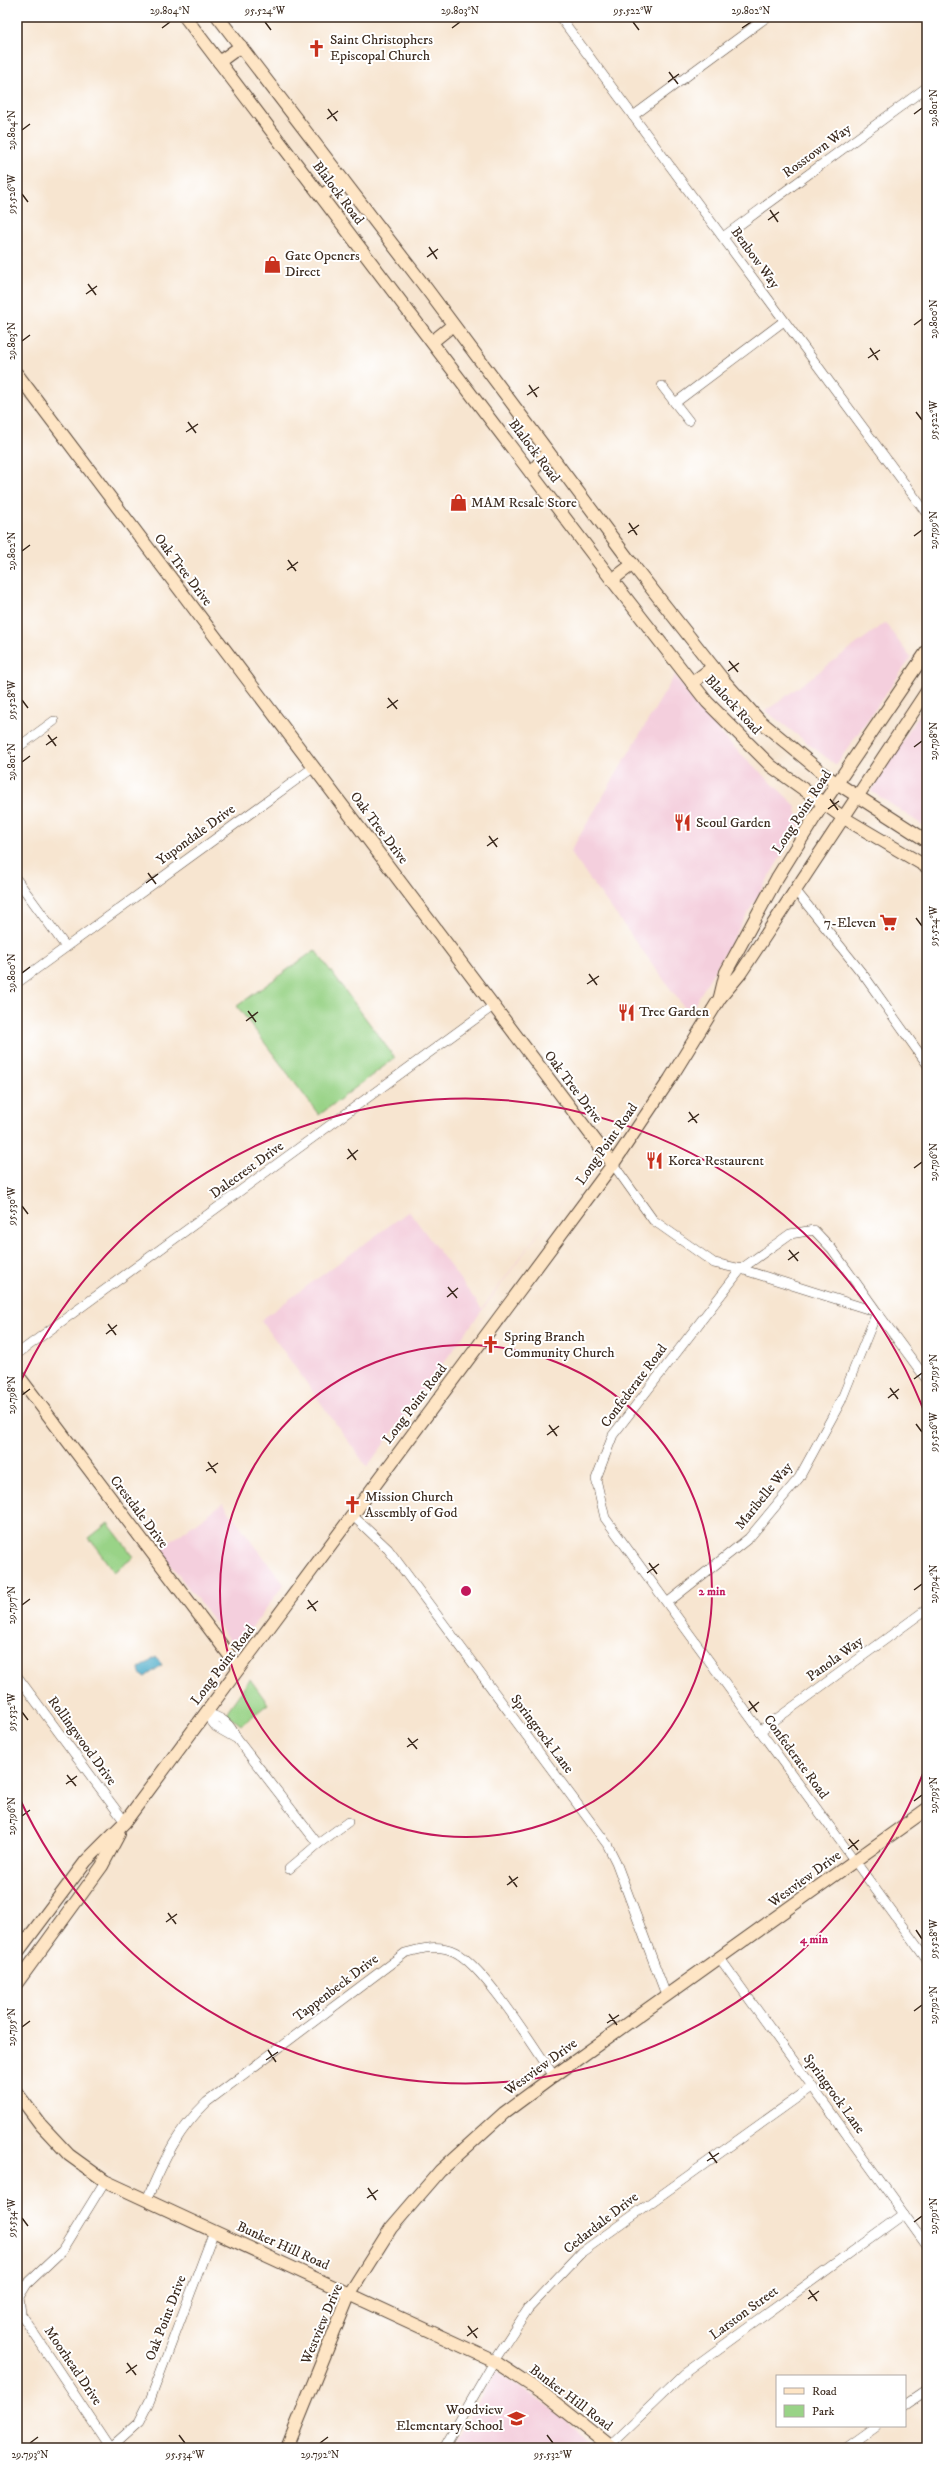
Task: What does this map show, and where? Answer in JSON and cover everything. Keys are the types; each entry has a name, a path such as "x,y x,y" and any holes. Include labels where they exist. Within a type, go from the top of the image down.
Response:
{"main road":[{"name":"Blalock Road","path":"185,17 532,472 612,580 707,702 771,766 844,818 927,867"},
{"name":"Blalock Road","path":"218,17 633,564 713,667 759,720 792,750 837,784 927,841"},
{"path":"219,62 241,46"},
{"path":"321,196 343,180"},
{"path":"432,342 453,325"},
{"name":"Oak Tree Drive","path":"17,374 613,1164"},
{"path":"532,472 548,452"},
{"path":"612,580 633,564"},
{"name":"Long Point Road","path":"720,998 726,972 777,878 837,784 927,651"},
{"path":"692,683 713,667"},
{"name":"Long Point Road","path":"17,1984 102,1866 125,1822 613,1164 670,1079 720,998 740,974 796,891 927,691"},
{"name":"Crestdale Drive","path":"17,1374 239,1668"},
{"name":"Westview Drive","path":"287,2448 350,2293 391,2228 440,2171 504,2113 666,1995 855,1862 927,1809"},
{"name":"Long Point Road","path":"17,1953 86,1861 125,1822"},
{"name":"Bunker Hill Road","path":"17,2093 41,2125 69,2155 106,2181 494,2361 544,2394 610,2447"}],"street":[{"name":"Benbow Way","path":"560,17 927,514"},
{"path":"633,116 767,17"},
{"name":"Rosstown Way","path":"723,237 927,87"},
{"path":"675,403 784,321"},
{"path":"662,386 689,421"},
{"path":"17,748 54,721"},
{"name":"Yupondale Drive","path":"17,983 314,766"},
{"path":"17,880 66,947"},
{"path":"796,891 865,977 927,1064"},
{"name":"Dalecrest Drive","path":"17,1354 493,1006"},
{"name":"Oak Tree Drive","path":"613,1164 653,1220 714,1263 741,1269 878,1312"},
{"path":"741,1269 790,1234 814,1230 832,1249 927,1380"},
{"name":"Confederate Road","path":"741,1269 614,1435 596,1479 605,1518 927,1960"},
{"name":"Maribelle Way","path":"667,1603 750,1538 800,1478 841,1401 878,1312"},
{"name":"Springrock Lane","path":"352,1515 388,1549 607,1844 616,1862 666,1995"},
{"name":"Panola Way","path":"760,1731 927,1609"},
{"name":"Rollingwood Drive","path":"17,1676 125,1822"},
{"path":"205,1713 219,1717 232,1727 237,1739 318,1844"},
{"path":"289,1869 318,1844 348,1822"},
{"name":"Tappenbeck Drive","path":"147,2199 169,2148 186,2122 207,2102 405,1953 430,1946 455,1952 478,1969 554,2076"},
{"name":"Springrock Lane","path":"719,1957 927,2246"},
{"name":"Cedardale Drive","path":"444,2448 494,2361 528,2309 582,2252 812,2087"},
{"name":"Moorhead Drive","path":"106,2181 62,2251 27,2284 19,2298 21,2314 110,2448"},
{"name":"Larston Street","path":"610,2447 684,2374 904,2214"},
{"name":"Oak Point Drive","path":"110,2448 139,2422 147,2405 214,2231"},
{"path":"906,2404 927,2390"},
{"path":"845,2448 875,2427"}],"shaded area":[{"path":"885,623 911,658 836,765 766,711"},
{"path":"675,675 700,711 738,751 795,805 800,824 689,1014 570,852"},
{"path":"927,702 927,828 871,791"},
{"path":"588,1166 367,1467 261,1320 409,1211 482,1309"},
{"path":"223,1503 284,1584 236,1649 159,1550"},
{"name":"Woodview Elementary School","path":"496,2372 540,2400 600,2448 452,2448"}],"green space":[{"path":"315,950 395,1058 319,1115 237,1006"},
{"path":"108,1523 134,1557 114,1572 89,1538"},
{"path":"250,1679 268,1704 241,1725 228,1715 228,1710"}],"water":[{"path":"156,1657 162,1665 145,1677 140,1674 139,1669"}],"place":[{"name":"Saint Christophers Episcopal Church","path":"317,48"},
{"name":"Gate Openers Direct","path":"272,264"},
{"name":"MAM Resale Store","path":"458,503"},
{"name":"Seoul Garden","path":"683,823"},
{"name":"7-Eleven","path":"889,923"},
{"name":"Tree Garden","path":"626,1012"},
{"name":"Korea Restaurent","path":"655,1161"},
{"name":"Spring Branch Community Church","path":"491,1345"},
{"name":"Mission Church Assembly of God","path":"352,1505"},
{"name":"Woodview Elementary School","path":"516,2418"}]}
